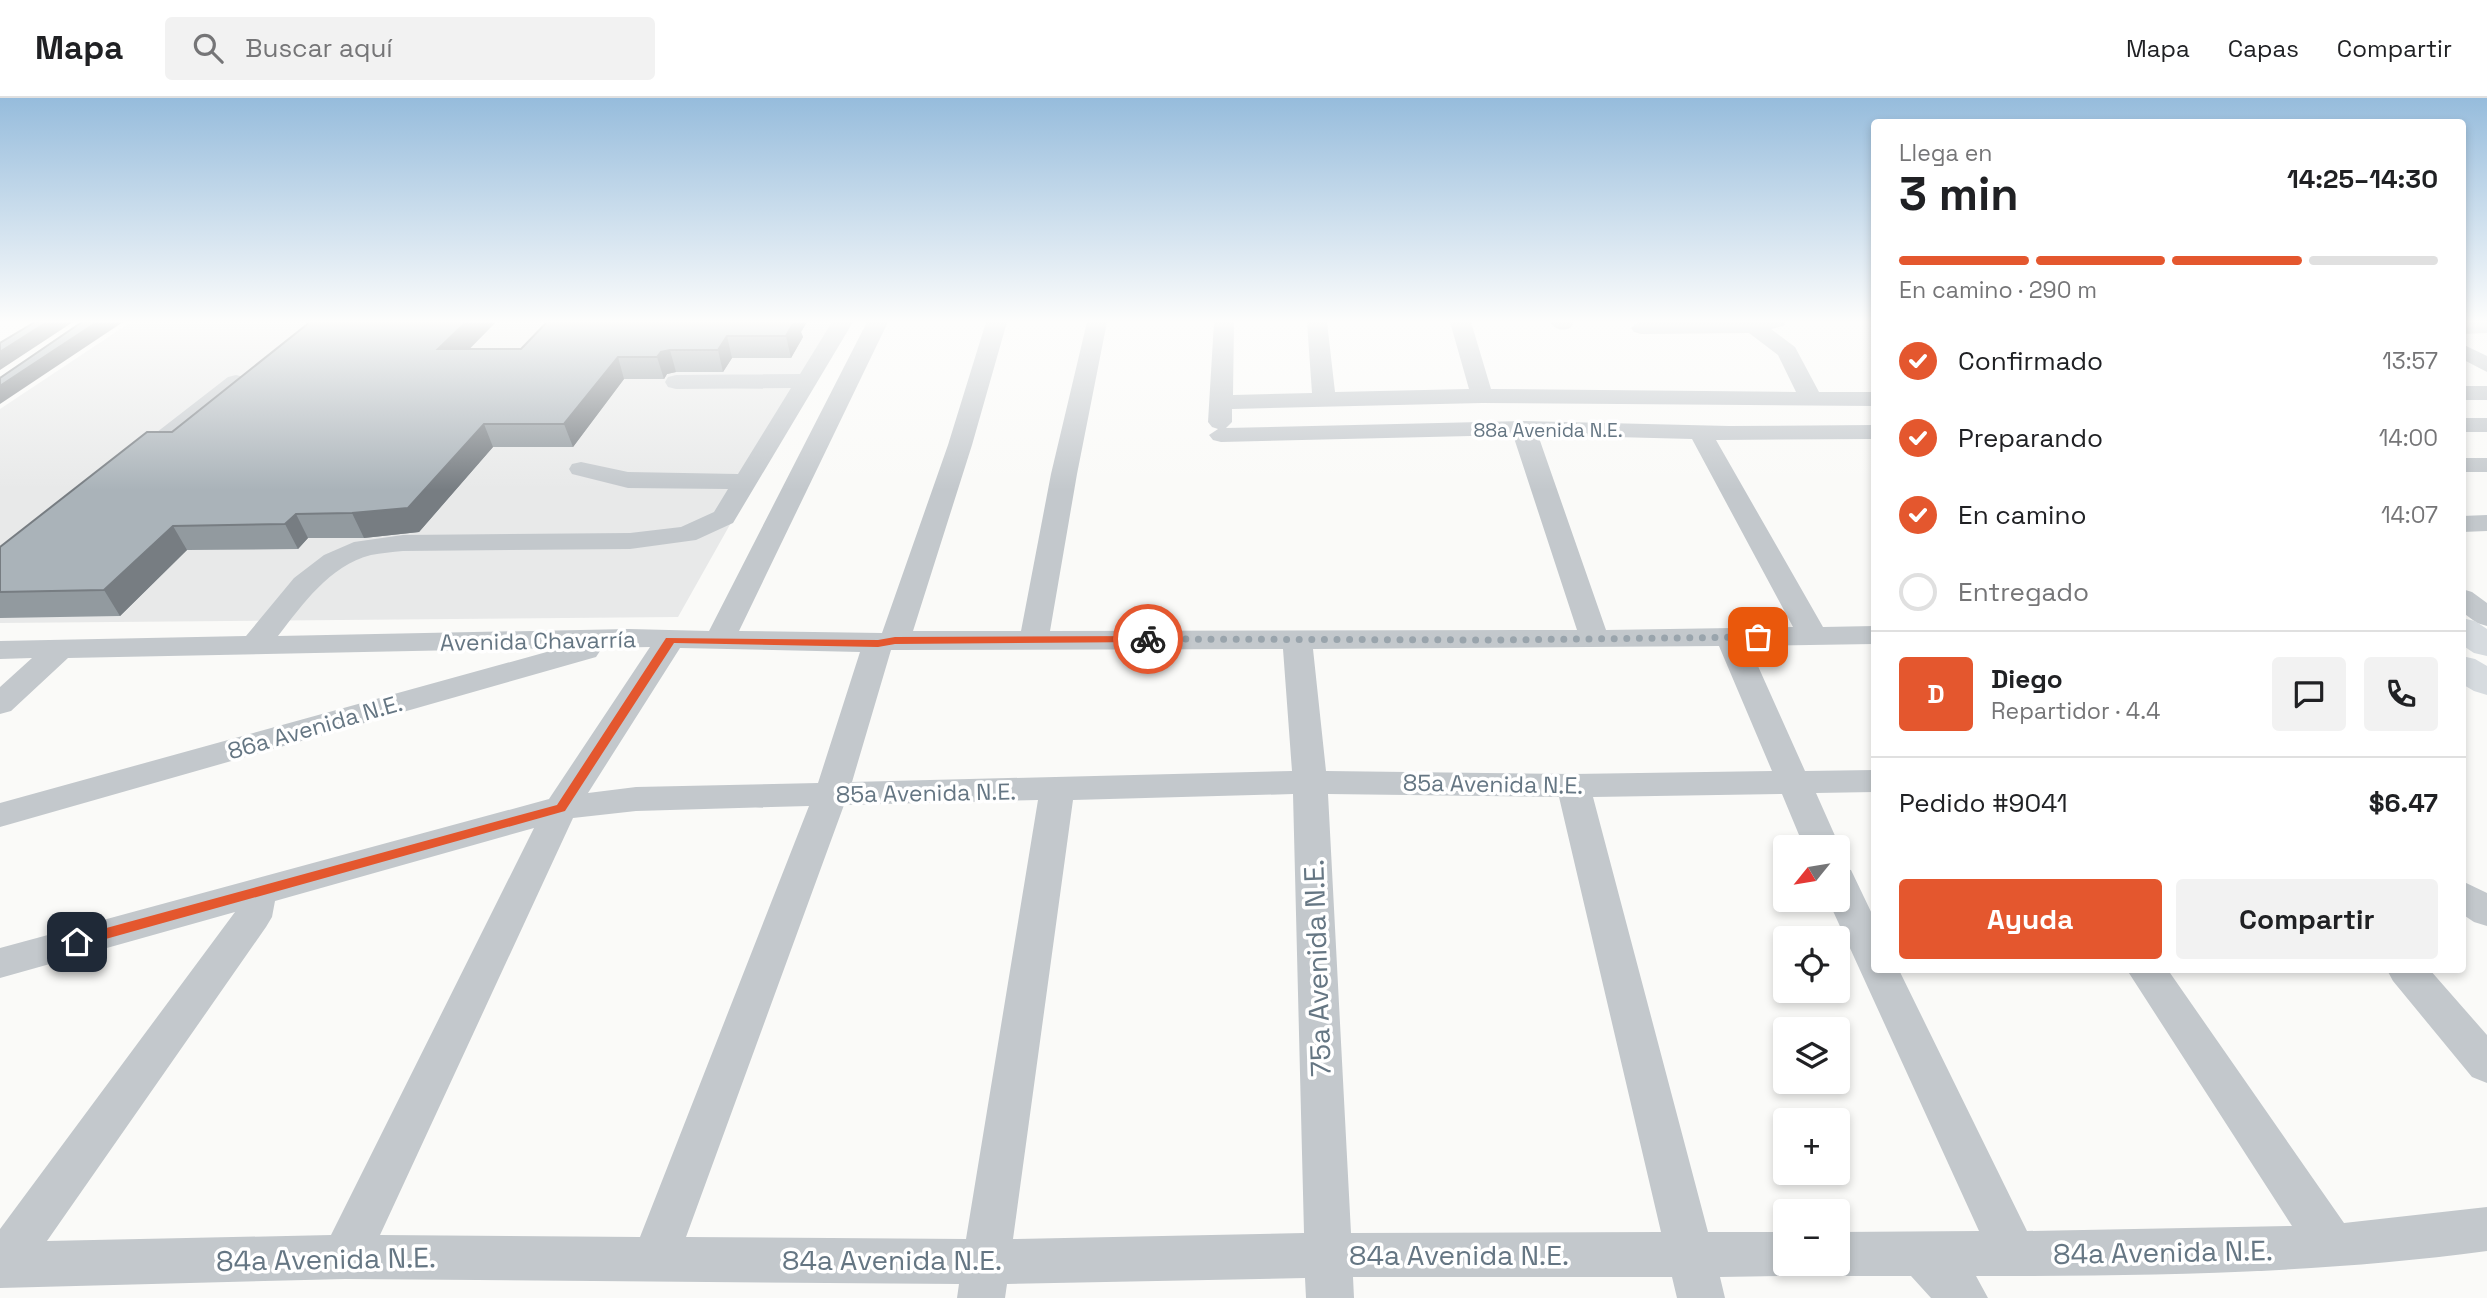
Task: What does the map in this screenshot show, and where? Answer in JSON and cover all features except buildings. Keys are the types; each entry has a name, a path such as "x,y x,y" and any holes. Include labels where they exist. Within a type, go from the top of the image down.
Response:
{"main road":[{"path":"2466,632 2487,646"},
{"path":"2466,670 2487,683"}],"street":[{"path":"118,475 241,378"},
{"path":"253,647 304,584 334,561 364,548 403,543 630,541 687,534 724,517 809,378"},
{"path":"719,641 850,378"},
{"path":"655,1258 831,795 960,445 980,378"},
{"path":"1034,640 1064,474 1085,378"},
{"path":"1220,402 1221,378"},
{"path":"1322,378 1324,400"},
{"path":"1484,378 1492,397 1518,428 1594,638"},
{"path":"1800,378 1811,399"},
{"path":"676,382 807,381"},
{"path":"2466,393 2487,393"},
{"name":"88a Avenida N.E.","path":"1864,432 1518,428 1221,445 1220,402 1492,397 1871,399"},
{"path":"2466,425 2487,425"},
{"path":"1700,432 1813,636"},
{"path":"1864,432 1871,450"},
{"path":"2466,465 2487,465"},
{"path":"581,469 628,480 745,482"},
{"path":"2466,524 2487,523"},
{"path":"2466,601 2487,617"},
{"name":"Avenida Chavarría","path":"0,650 629,638 887,642 1871,635"},
{"path":"1730,637 1816,835"},
{"name":"86a Avenida N.E.","path":"0,815 629,638"},
{"name":"75a Avenida N.E.","path":"1297,639 1310,782 1329,1277"},
{"path":"345,1257 561,808 670,640"},
{"path":"0,704 59,650"},
{"name":"85a Avenida N.E.","path":"0,963 561,808 636,799 1310,782 1573,786 1871,781"},
{"path":"1573,786 1696,1277"},
{"path":"984,1280 1057,790"},
{"path":"1,1265 253,917 258,892"},
{"path":"2466,898 2487,912"},
{"path":"1850,906 1871,952"},
{"path":"1881,973 2014,1255"},
{"path":"2149,973 2332,1246"},
{"path":"2410,973 2487,1065"},
{"name":"84a Avenida N.E.","path":"1850,1254 2163,1255 2408,1242 2487,1229"},
{"path":"1922,1253 1964,1298"},
{"name":"84a Avenida N.E.","path":"1,1265 345,1257 655,1258 984,1280 1696,1277 1773,1257"}],"shaded area":[{"path":"47,378 812,378 678,617 0,623 0,409"}],"way so far":[{"path":"1148,639 1495,640 1758,637"}],"route":[{"path":"77,942 561,808 670,640 878,643 895,640 1148,639"}]}
